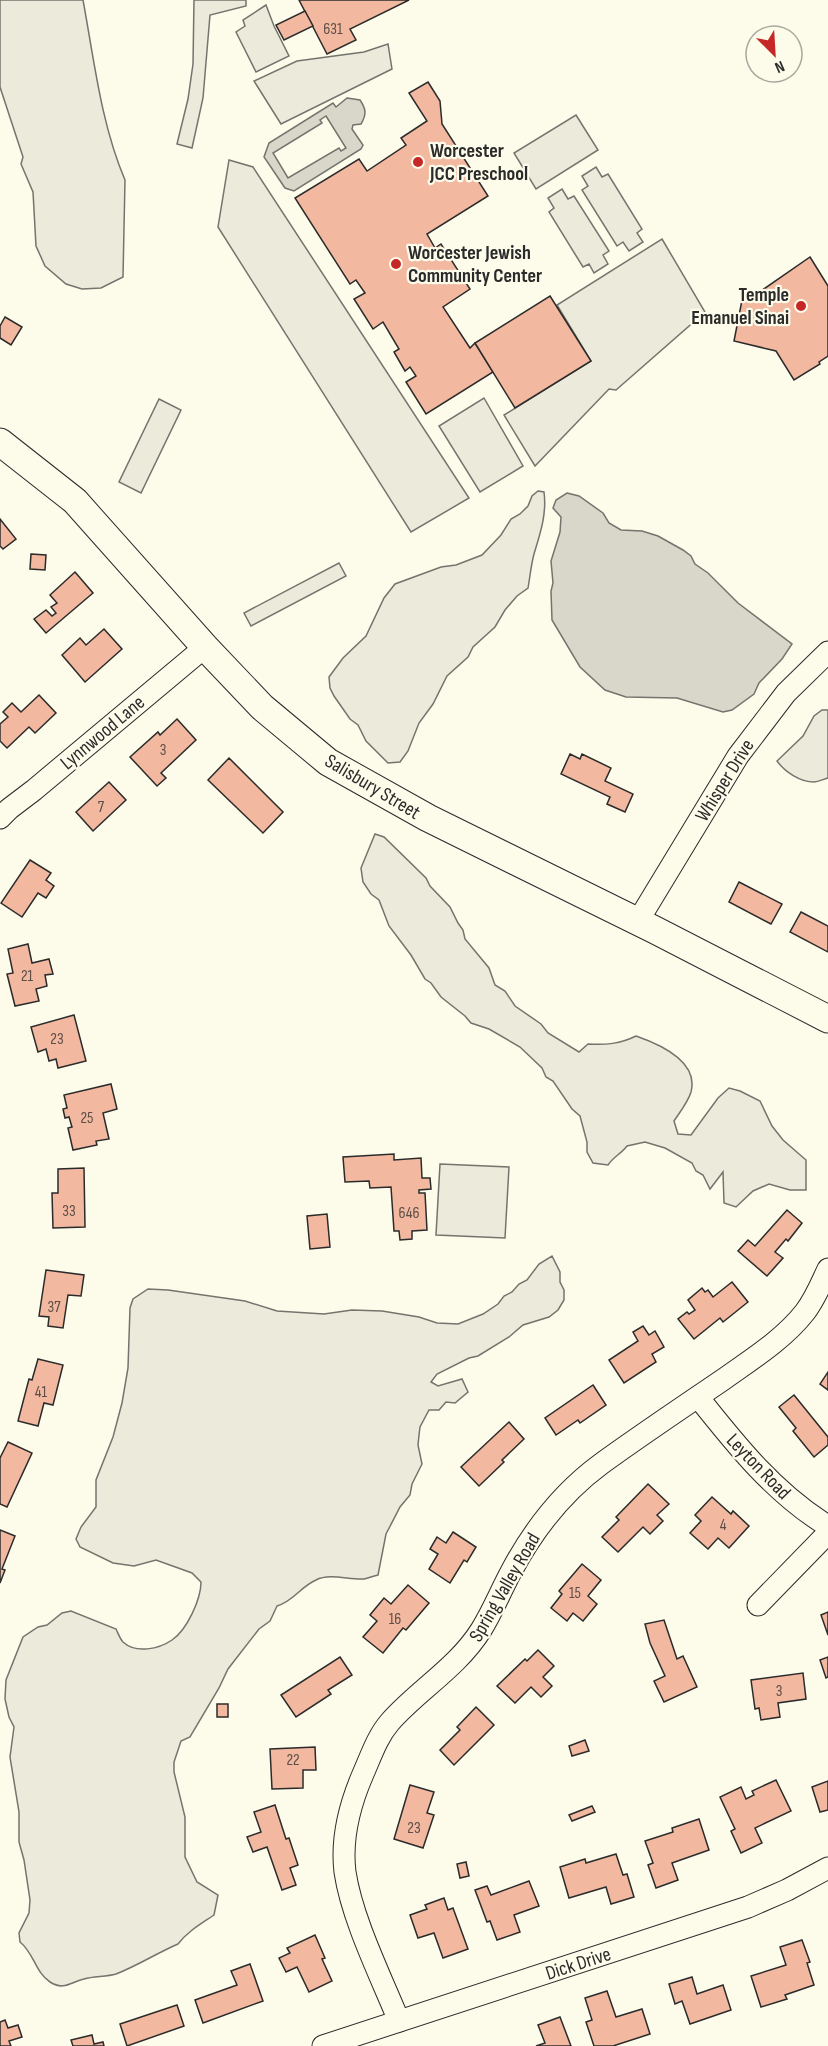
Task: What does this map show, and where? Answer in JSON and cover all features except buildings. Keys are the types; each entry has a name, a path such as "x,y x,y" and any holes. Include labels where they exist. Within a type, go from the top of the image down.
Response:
{"main road":[{"name":"Salisbury Street","path":"0,442 75,501 205,647 262,707 328,762 428,818 638,921 828,1019"}],"street":[{"name":"Lynnwood Lane","path":"0,818 9,808 34,790 205,647"},
{"name":"Whisper Drive","path":"638,921 738,756 786,693 828,652"},
{"name":"Spring Valley Road","path":"399,2021 357,1916 345,1870 349,1813 377,1743 388,1724 452,1665 473,1642 520,1555 556,1505 600,1465 754,1358 792,1326 813,1299 828,1269"},
{"name":"Leyton Road","path":"698,1397 761,1473 789,1498 828,1526"},
{"path":"759,1605 828,1533"},
{"name":"Dick Drive","path":"323,2046 748,1907 787,1890 828,1868"}],"shaded area":[{"path":"0,0 83,0 104,114 125,180 123,277 101,288 82,289 66,284 45,266 36,246 33,192 21,164 23,157 0,87"},
{"path":"194,0 246,0 246,6 210,15 203,98 192,148 177,144 188,99 193,64"},
{"path":"266,5 289,56 256,72 236,32 245,26 243,20"},
{"path":"388,44 392,69 281,124 254,81 297,61 364,52"},
{"path":"347,98 360,100 362,103 365,109 364,117 361,124 353,125 352,129 363,145 361,149 294,191 285,188 264,157 269,143 333,103 336,107","holes":["326,116 346,148 341,151 339,148 288,178 273,153 322,123 320,120"]},
{"path":"576,115 598,150 536,189 514,153"},
{"path":"229,160 253,167 469,498 411,532 218,227"},
{"path":"596,167 602,177 608,174 642,229 637,233 643,242 629,251 623,242 617,246 582,190 588,186 582,176"},
{"path":"562,189 568,199 574,196 609,251 603,255 608,264 594,273 589,264 583,267 549,212 554,208 548,198"},
{"path":"662,239 705,312 616,390 609,389 535,466 504,415 591,361 557,305"},
{"path":"484,398 523,466 480,492 439,426"},
{"path":"159,399 181,410 141,493 119,482"},
{"path":"538,491 544,492 545,508 528,588 517,596 495,627 447,676 433,704 419,723 408,751 400,762 388,763 366,741 358,725 350,719 334,696 330,688 329,677 343,658 366,636 384,598 395,584 482,555 501,535 511,519 528,506 532,496"},
{"path":"567,493 579,496 603,513 609,523 621,530 642,531 658,536 683,550 738,603 792,644 782,659 759,683 754,694 732,710 723,712 677,698 626,697 605,690 580,667 552,620 551,561 560,532 561,517 553,508 556,500"},
{"path":"339,563 346,576 251,626 244,613"},
{"path":"822,710 828,710 828,778 809,782 793,776 777,761 803,736 814,716"},
{"path":"375,834 384,837 426,878 430,886 450,907 463,930 465,939 489,968 495,985 505,991 515,1006 541,1024 548,1033 579,1052 588,1044 613,1043 636,1036 675,1055 689,1071 692,1081 690,1096 674,1121 678,1134 691,1135 718,1098 729,1088 760,1101 772,1126 783,1140 806,1160 806,1190 790,1190 769,1184 753,1191 736,1207 724,1203 723,1172 710,1189 703,1175 696,1171 692,1163 665,1148 645,1142 627,1146 608,1165 593,1163 587,1152 587,1142 580,1116 572,1109 553,1081 546,1077 542,1068 520,1047 489,1029 471,1023 441,997 431,983 425,979 411,955 389,926 379,900 371,894 363,882 361,868"},
{"path":"440,1164 509,1167 505,1238 436,1235"},
{"path":"552,1256 560,1272 560,1282 564,1290 564,1300 558,1310 549,1317 523,1325 509,1337 478,1356 437,1374 431,1382 438,1386 462,1379 468,1392 455,1403 446,1402 439,1410 429,1410 420,1427 418,1445 422,1464 412,1484 410,1495 400,1507 386,1534 378,1575 364,1579 321,1578 277,1606 270,1621 259,1629 228,1669 190,1737 181,1741 174,1762 174,1772 185,1817 185,1857 197,1882 218,1895 214,1915 190,1931 178,1944 116,1974 88,1978 63,1986 50,1982 20,1942 19,1933 29,1913 30,1900 19,1842 19,1812 10,1757 14,1727 5,1699 6,1680 23,1637 38,1627 47,1625 62,1613 71,1611 116,1629 120,1638 128,1646 148,1649 161,1646 172,1640 183,1629 199,1597 201,1582 192,1573 156,1560 134,1566 113,1563 80,1547 76,1539 81,1527 96,1507 96,1480 113,1437 122,1403 128,1368 130,1308 133,1299 148,1289 168,1290 245,1301 277,1311 324,1314 352,1310 382,1311 419,1317 437,1323 458,1324 483,1314 498,1304 504,1296 527,1280 539,1264"}],"place":[{"name":"Worcester JCC Preschool","path":"418,162"},
{"name":"Worcester Jewish Community Center","path":"396,264"},
{"name":"Temple Emanuel Sinai","path":"801,306"}]}
